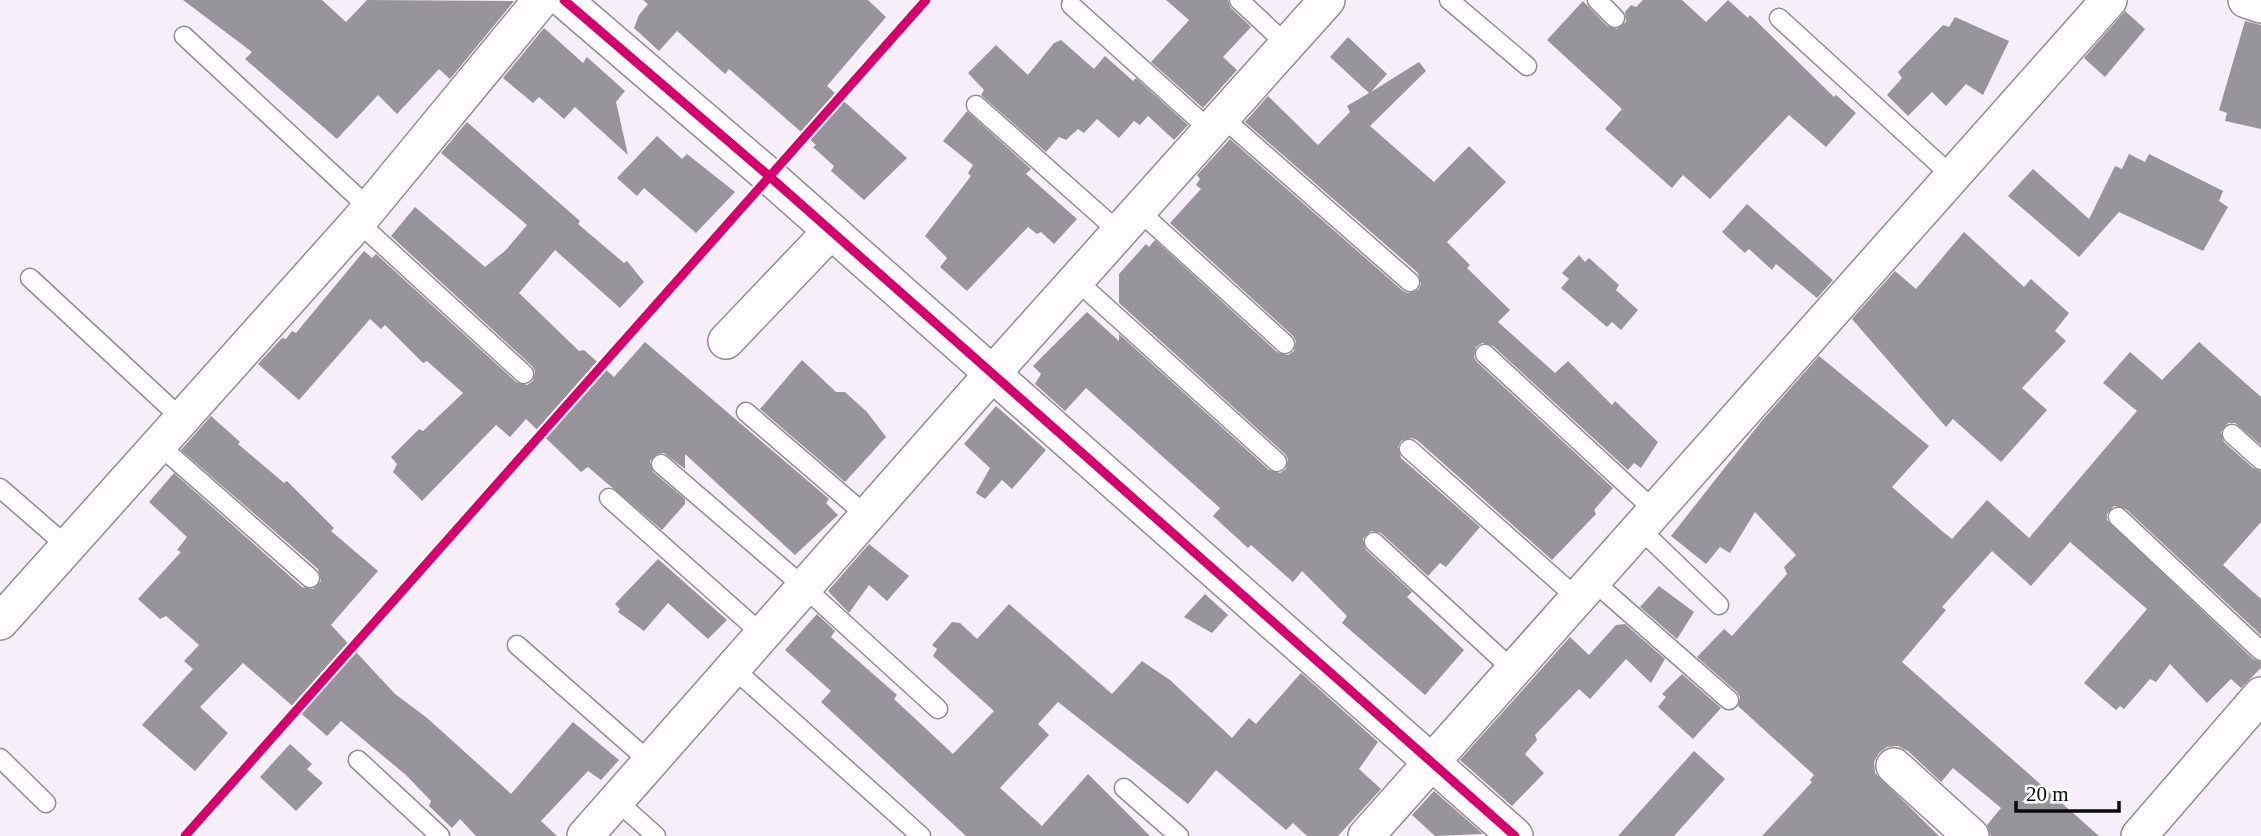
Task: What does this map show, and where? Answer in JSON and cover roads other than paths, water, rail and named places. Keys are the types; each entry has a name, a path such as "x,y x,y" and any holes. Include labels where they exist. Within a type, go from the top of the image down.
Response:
{"street":[{"path":"0,622 363,215 541,0"},
{"path":"564,0 831,231 1515,836"},
{"path":"585,836 992,373 1327,0"},
{"path":"1366,836 2109,0"},
{"path":"2246,0 2261,5"},
{"path":"726,341 831,231"},
{"path":"2139,836 2261,695"},
{"path":"1895,766 1970,836"}],"lane":[{"path":"1239,0 1287,45"},
{"path":"1450,0 1527,66"},
{"path":"1597,0 1615,18"},
{"path":"1071,5 1410,282"},
{"path":"1779,18 1952,176"},
{"path":"184,36 524,374"},
{"path":"976,105 1285,344"},
{"path":"30,278 182,419"},
{"path":"1076,280 1277,462"},
{"path":"1485,354 1646,518 1718,605"},
{"path":"746,412 867,516"},
{"path":"2232,433 2261,460"},
{"path":"159,445 310,578"},
{"path":"1409,449 1729,700"},
{"path":"661,464 804,587 938,709"},
{"path":"0,488 68,547"},
{"path":"610,498 762,634"},
{"path":"2118,517 2261,651"},
{"path":"1374,542 1512,669"},
{"path":"517,645 650,762"},
{"path":"733,668 921,836"},
{"path":"0,758 46,803"},
{"path":"358,760 440,836"},
{"path":"1124,788 1179,836"},
{"path":"617,800 656,836"}]}
